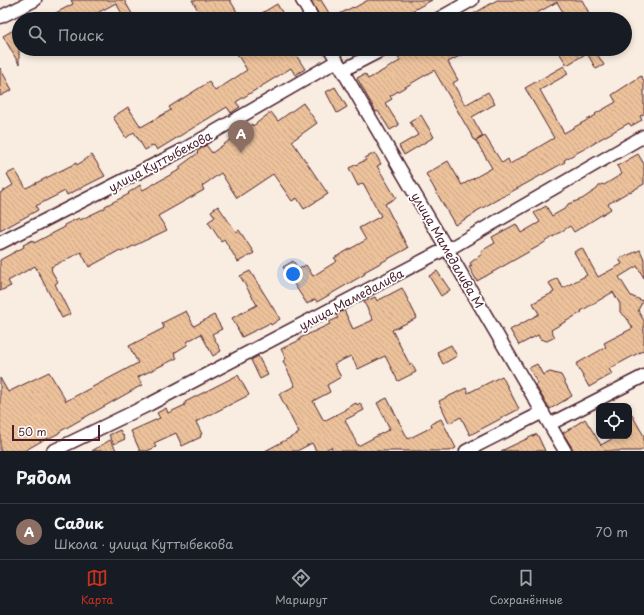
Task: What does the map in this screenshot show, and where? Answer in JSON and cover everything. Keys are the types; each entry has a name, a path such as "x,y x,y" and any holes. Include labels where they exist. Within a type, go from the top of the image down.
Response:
{"street":[{"path":"0,17 35,0"},
{"path":"302,0 309,12"},
{"path":"451,12 472,0"},
{"name":"улица Мамедалива М","path":"334,56 565,451"},
{"name":"улица Куттыбекова","path":"0,243 181,151 340,66 366,56"},
{"name":"улица Мамедалива","path":"53,451 150,404 447,248 473,236 644,136"},
{"path":"550,424 644,376"},
{"path":"466,451 543,412"}],"building":[{"path":"71,0 124,0 131,12 121,12 116,3 99,12 58,12 73,4"},
{"path":"192,0 230,0 237,12 199,12"},
{"path":"311,0 321,0 328,12 317,12"},
{"path":"368,0 432,0 410,12 343,12"},
{"path":"497,0 582,0 588,12 563,12 557,2 539,12 477,12"},
{"path":"277,4 282,12 264,12"},
{"path":"12,31 12,52 3,36"},
{"path":"14,56 19,56 19,64"},
{"path":"238,56 297,56 305,69 295,75 291,68 236,102 240,107 231,113 227,107 157,150 154,145 145,150 134,132 126,138 113,117 128,107 141,127 171,110 169,107 209,82 215,91 247,70"},
{"path":"460,56 448,62 458,80 453,83 465,105 488,92 495,104 472,117 483,136 475,141 434,70 390,96 392,99 385,103 399,125 390,130 378,111 376,112 357,78 365,74 368,79 400,61 398,57"},
{"path":"561,56 582,56 567,65"},
{"path":"589,56 598,56 604,65 596,69"},
{"path":"564,66 568,74 540,90 564,133 616,102 612,95 641,76 644,81 644,114 640,116 642,120 631,126 629,123 595,142 564,160 565,162 475,212 476,213 455,225 426,174 448,161 462,185 492,168 476,141 485,136 502,163 508,159 510,164 554,138 525,88"},
{"path":"0,68 12,90 0,96"},
{"path":"335,87 347,107 337,113 326,92"},
{"path":"303,103 317,123 292,141 328,194 304,209 297,198 292,201 273,174 237,198 221,173 202,186 204,190 158,216 167,230 121,252 120,250 89,267 81,252 51,267 51,270 58,282 55,284 70,314 62,318 35,266 8,281 11,286 0,291 0,260 24,247 23,245 33,240 34,243 65,227 64,225 79,218 80,220 105,208 105,206 129,194 128,193 140,185 143,190 181,169 179,167 206,145 212,153 252,124 253,126 271,112 278,121"},
{"path":"421,115 434,137 404,155 399,146 418,135 410,122"},
{"path":"375,153 381,164 377,166 396,198 385,204 408,248 364,272 365,274 317,302 315,299 307,304 283,267 293,261 299,269 306,265 313,276 337,261 334,258 366,240 359,228 381,216 363,183 358,186 349,168 366,160 365,158"},
{"path":"638,154 644,164 644,184 608,204 611,209 574,232 570,226 539,246 477,281 469,267 472,266 470,263 482,254 481,251 495,243 492,237 516,224 521,233 540,222 534,213 546,206 552,216 566,208 568,204 582,199 602,184 604,185 622,174 617,166"},
{"path":"92,155 105,176 67,195 65,191 36,206 38,210 0,231 0,193 13,185 7,174 15,170 26,188 76,163 77,165"},
{"path":"218,206 236,232 239,230 254,253 238,262 224,239 221,241 208,222 215,217 211,211"},
{"path":"582,248 598,277 622,264 619,259 640,250 644,259 644,278 637,266 619,277 631,296 643,301 638,310 644,321 644,350 609,369 612,374 589,387 576,364 606,347 604,343 633,328 626,317 620,312 620,304 613,292 551,330 555,337 547,341 540,339 538,335 519,345 510,330 539,314 533,303 554,292 549,283 557,278 563,288 587,275 574,252"},
{"path":"250,271 280,319 271,325 270,323 242,337 232,318 257,305 240,276"},
{"path":"437,271 450,290 441,296 429,276"},
{"path":"402,288 417,318 392,330 410,365 412,364 416,372 398,381 385,356 358,369 351,356 334,364 341,377 327,385 330,392 313,401 324,421 356,403 357,405 360,403 364,410 345,420 358,446 390,429 377,403 387,398 408,439 432,427 431,424 441,419 456,448 450,451 333,451 331,447 323,451 316,451 312,443 297,451 265,451 299,433 279,394 295,386 283,361 286,359 281,349 330,324 329,322 338,318 336,315 344,310 353,329 373,320 364,302 375,297 377,301"},
{"path":"186,311 194,326 214,315 222,329 212,334 221,351 213,356 201,334 188,341 187,345 174,353 177,358 138,377 142,385 59,433 24,451 0,451 0,378 8,392 49,372 66,401 138,363 129,346 164,328 162,323"},
{"path":"451,345 457,356 443,364 437,352"},
{"path":"258,356 268,375 260,379 251,360"},
{"path":"537,364 543,375 550,372 561,375 572,396 550,409 535,385 538,384 529,368"},
{"path":"238,375 249,395 196,422 202,434 200,435 201,437 182,446 176,433 154,443 156,447 147,451 140,451 131,431 160,418 157,413 166,408 168,413 185,405 185,402"},
{"path":"502,376 519,409 470,435 461,417 449,423 439,401 466,388 468,393"},
{"path":"632,415 644,436 644,449 640,451 574,451 563,433 585,419 601,445 612,439 632,439"},
{"path":"120,430 125,439 114,444 109,435"},
{"path":"537,434 545,451 501,451"},
{"path":"110,440 117,451 92,451"}],"place":[{"name":"Садик","path":"241,153"}]}
